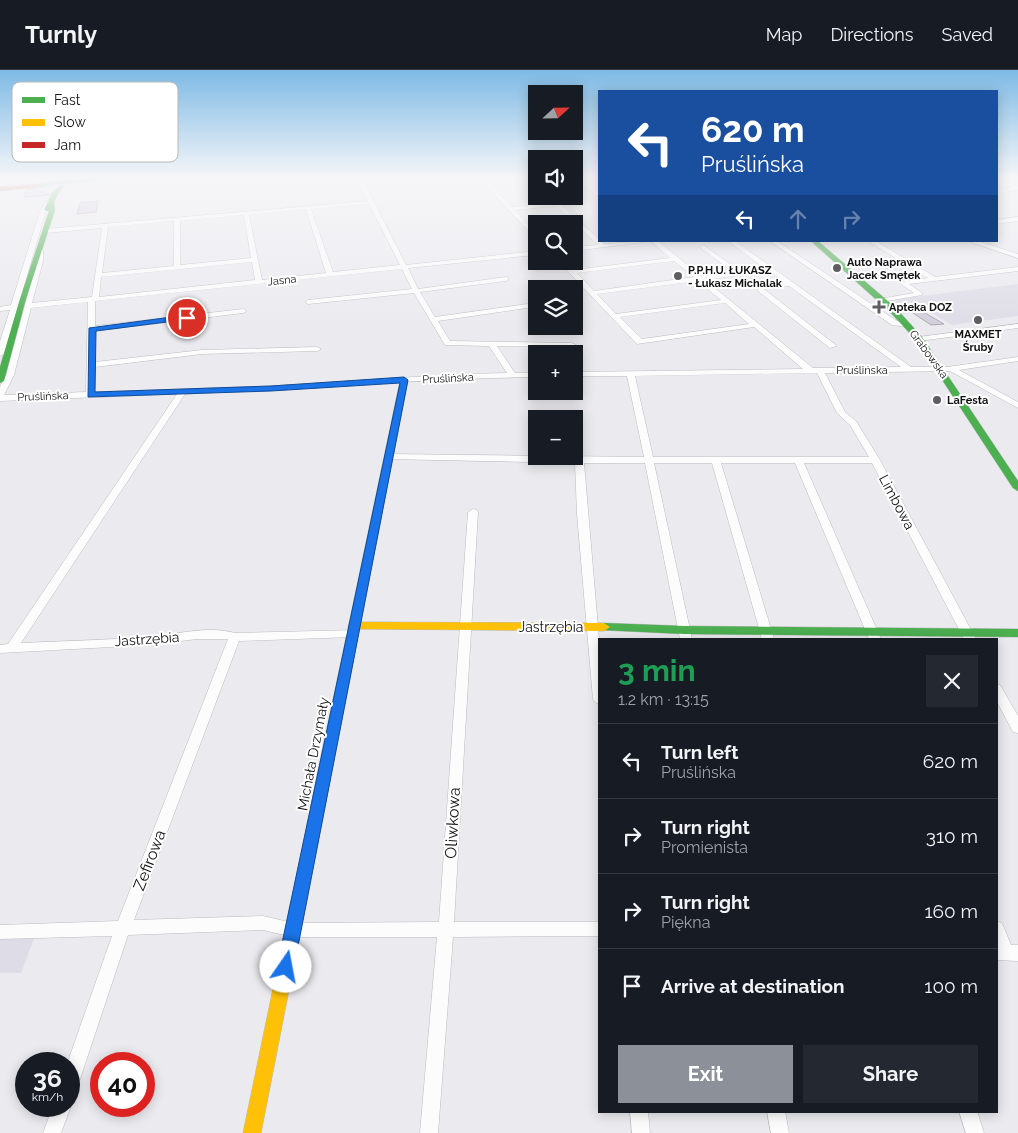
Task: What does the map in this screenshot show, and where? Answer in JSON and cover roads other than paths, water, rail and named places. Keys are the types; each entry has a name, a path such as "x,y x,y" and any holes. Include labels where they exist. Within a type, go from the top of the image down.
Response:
{"street":[{"path":"0,354 38,228"},
{"path":"27,283 28,272 43,228"},
{"path":"0,381 27,283 40,250 46,228"},
{"path":"45,231 86,228"},
{"path":"90,395 93,299 99,275 105,228"},
{"path":"177,228 177,268"},
{"path":"248,228 259,282"},
{"path":"315,228 330,274"},
{"path":"384,228 416,291 448,343 528,345"},
{"path":"583,228 598,241"},
{"path":"599,242 603,246"},
{"path":"583,248 639,242"},
{"path":"655,242 725,301 814,370"},
{"path":"732,242 909,370"},
{"path":"774,242 895,323 908,325"},
{"name":"Grabowska","path":"816,242 893,310 946,369 1018,488"},
{"path":"873,242 934,279"},
{"path":"974,242 1018,256"},
{"path":"703,247 738,273"},
{"path":"0,397 10,375 40,261 40,250"},
{"name":"Jasna","path":"29,304 528,254"},
{"path":"571,272 674,259"},
{"path":"99,275 254,260"},
{"path":"592,293 770,269"},
{"path":"881,300 920,294 903,283 1018,269"},
{"path":"571,272 640,342 755,325"},
{"path":"308,302 416,291 506,279"},
{"path":"790,284 761,287 760,290 833,346"},
{"path":"615,316 725,301"},
{"path":"0,309 14,305"},
{"path":"433,319 527,306"},
{"path":"92,329 244,310"},
{"path":"878,311 893,310"},
{"path":"919,339 1018,326"},
{"path":"492,345 512,375"},
{"path":"91,365 196,352 317,349"},
{"name":"Pruślińska","path":"583,374 946,369 1018,359"},
{"path":"946,369 1018,405"},
{"name":"Limbowa","path":"814,370 841,414 852,422 875,460 968,635"},
{"path":"631,374 685,634"},
{"name":"Pruślińska","path":"0,397 182,392 528,375"},
{"name":"Michała Drzymały","path":"252,1133 404,380"},
{"path":"6,649 182,392"},
{"path":"388,457 528,459"},
{"path":"583,460 875,460"},
{"path":"716,460 766,634"},
{"path":"798,460 874,634"},
{"path":"579,465 598,689"},
{"name":"Oliwkowa","path":"430,1133 446,930 464,627 473,512"},
{"name":"Jastrzębia","path":"6,649 148,641 197,634 236,637 354,630 464,627 592,627 685,634 968,635 1018,633"},
{"name":"Zefirowa","path":"80,1053 123,928 236,637"},
{"path":"998,692 1018,728"},
{"path":"0,932 263,923 293,930 598,929"},
{"path":"998,932 1007,952"},
{"path":"639,1113 641,1133"},
{"path":"776,1113 780,1133"},
{"path":"969,1113 975,1133"},
{"path":"52,1133 58,1117"}],"place":[{"name":"Auto Naprawa Jacek Smętek","path":"837,268"},
{"name":"P.P.H.U. ŁUKASZ - Łukasz Michalak","path":"678,276"},
{"name":"Apteka DOZ","path":"879,307"},
{"name":"MAXMET Śruby","path":"978,320"},
{"name":"LaFesta","path":"937,400"}]}
